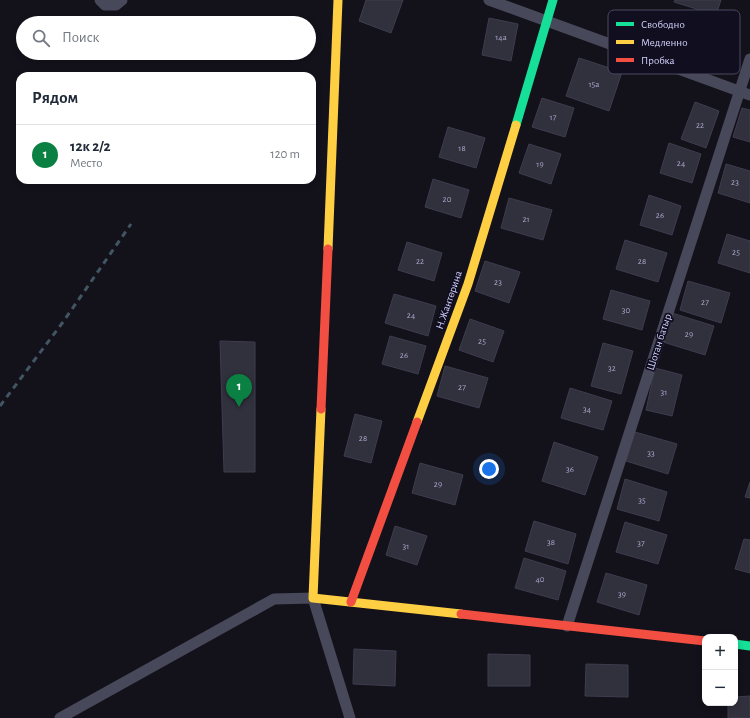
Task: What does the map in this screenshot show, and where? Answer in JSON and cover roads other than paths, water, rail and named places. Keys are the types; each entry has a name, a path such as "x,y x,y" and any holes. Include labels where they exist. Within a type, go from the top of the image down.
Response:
{"street":[{"path":"100,0 105,5 116,5 122,0"},
{"path":"338,0 313,598 350,718"},
{"path":"489,0 608,43"},
{"name":"Н.Жантөрина","path":"351,602 468,284 553,0"},
{"name":"Шотан батыр","path":"567,626 745,94 750,59"},
{"path":"691,74 745,94"},
{"path":"60,718 274,599 313,598 702,641"},
{"path":"738,644 750,646"}],"railway":[{"path":"0,406 63,322 131,224"}],"place":[{"name":"12к 2/2","path":"239,407"}]}
